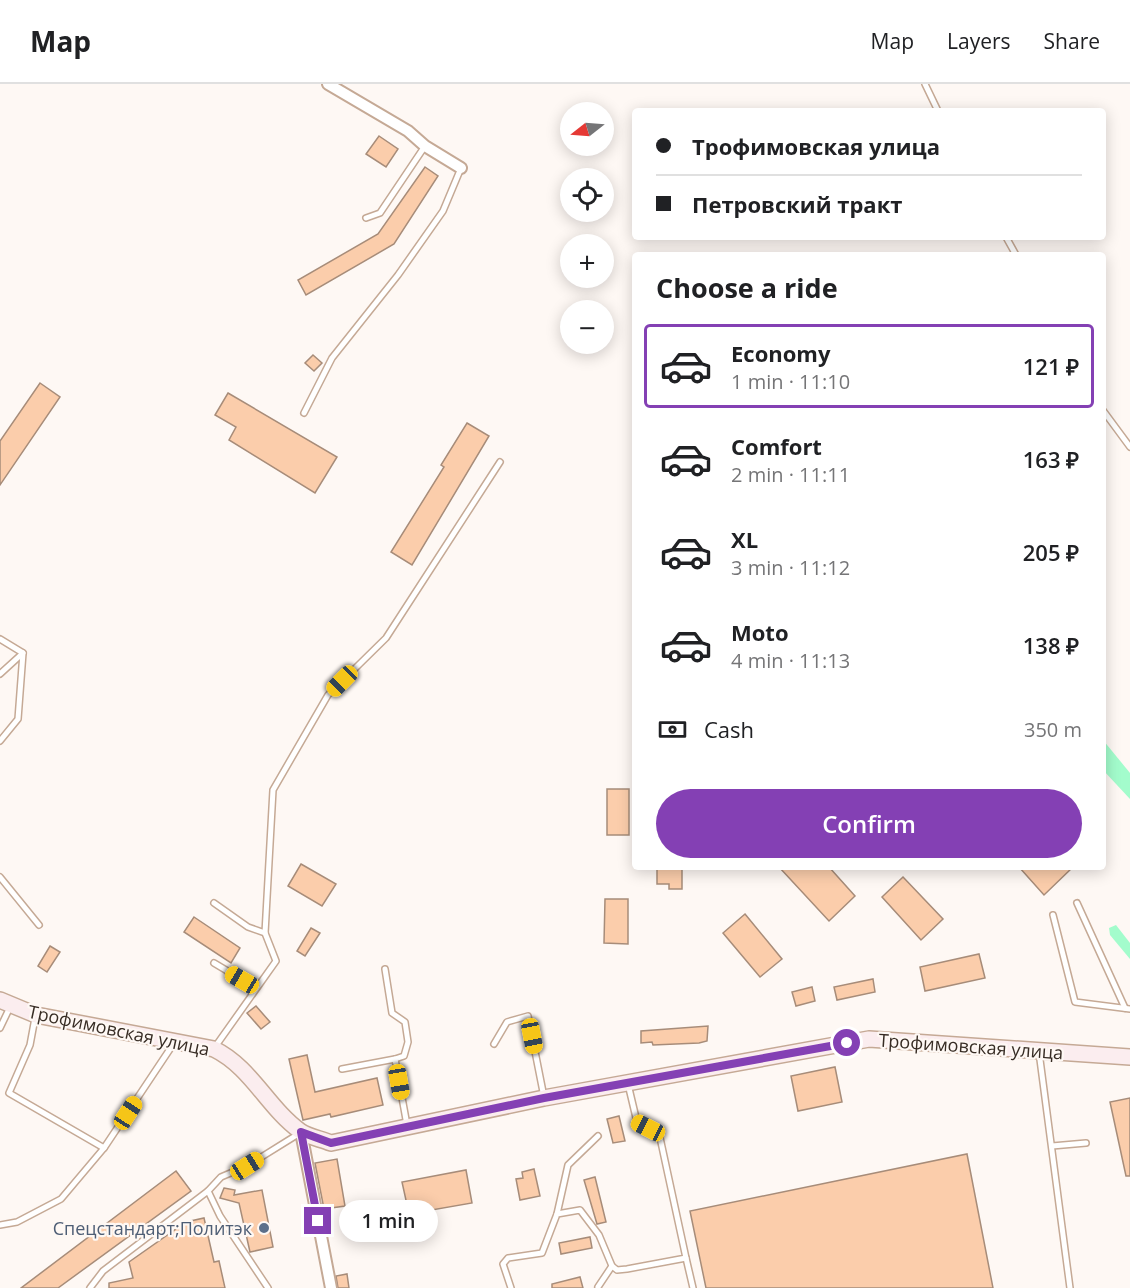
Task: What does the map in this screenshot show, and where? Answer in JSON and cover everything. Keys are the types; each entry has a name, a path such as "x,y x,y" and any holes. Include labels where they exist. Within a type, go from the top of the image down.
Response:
{"street":[{"path":"328,84 408,131 425,146 461,168"},
{"name":"Трофимовская улица","path":"5,1002 36,1015 214,1049 226,1055 240,1067 301,1132 331,1143 544,1098 869,1039 950,1042 1039,1052 1130,1056"},
{"path":"301,1132 331,1288"}],"lane":[{"path":"925,84 937,108"},
{"path":"366,218 380,213 425,146"},
{"path":"304,413 332,358 398,275 444,211 461,168"},
{"path":"1106,414 1130,447"},
{"path":"214,1049 276,961 265,933 273,790 328,695 386,638 500,462"},
{"path":"0,639 23,653"},
{"path":"0,674 23,653"},
{"path":"0,741 18,719 23,653"},
{"path":"0,877 39,925"},
{"path":"214,903 248,927 265,933"},
{"path":"1077,903 1127,1009"},
{"path":"1053,915 1075,1002 1127,1009"},
{"path":"214,963 256,988"},
{"path":"342,1069 404,1056 408,1042 405,1022 392,1013 385,969"},
{"path":"0,1028 5,1002"},
{"path":"36,1015 30,1045 9,1092 105,1148"},
{"path":"494,1044 507,1022 528,1016 544,1098"},
{"path":"0,1225 17,1222 61,1199 105,1148 175,1041"},
{"path":"1039,1052 1070,1288"},
{"path":"395,1059 408,1128"},
{"path":"628,1083 637,1122 659,1133 693,1288"},
{"path":"90,1288 103,1271 208,1191 221,1177 247,1166 301,1132"},
{"path":"512,1288 503,1264 508,1258 542,1253 557,1214 568,1165 598,1136"},
{"path":"1052,1146 1086,1143"},
{"path":"208,1191 220,1216 268,1288"},
{"path":"557,1214 579,1210 599,1235 612,1266 616,1270 686,1258"},
{"path":"598,1287 612,1266"}],"green space":[{"path":"1106,744 1130,773 1130,799 1106,773"},
{"path":"1116,925 1130,943 1130,959 1110,935 1109,928"}],"building":[{"path":"379,136 398,149 386,167 366,154"},
{"path":"425,167 438,176 394,244 306,295 298,280 378,234"},
{"path":"313,355 322,363 314,371 305,363"},
{"path":"40,383 60,397 0,485 0,441"},
{"path":"228,393 337,457 315,493 229,440 236,427 215,415"},
{"path":"467,423 489,436 412,565 391,552 444,467 441,465"},
{"path":"607,789 629,789 629,835 607,835"},
{"path":"301,864 336,884 322,906 288,886"},
{"path":"657,870 682,870 682,889 669,889 669,884 657,884"},
{"path":"782,870 832,870 855,896 829,921"},
{"path":"1022,870 1070,870 1044,895"},
{"path":"903,877 943,919 921,940 882,897"},
{"path":"605,899 628,899 628,944 604,943"},
{"path":"745,914 782,959 760,977 723,933"},
{"path":"194,917 240,948 231,963 184,932"},
{"path":"311,928 320,933 305,956 297,951"},
{"path":"50,946 60,952 47,972 38,966"},
{"path":"979,954 985,978 925,991 920,967"},
{"path":"873,979 875,992 837,1000 834,987"},
{"path":"812,987 815,1001 796,1006 792,992"},
{"path":"256,1006 270,1022 261,1029 247,1013"},
{"path":"708,1026 707,1041 653,1045 652,1042 641,1043 641,1031"},
{"path":"307,1055 315,1092 377,1078 383,1105 331,1117 330,1114 303,1120 289,1059"},
{"path":"835,1067 842,1102 798,1111 791,1076"},
{"path":"1130,1098 1130,1176 1126,1176 1110,1102"},
{"path":"619,1116 625,1141 613,1143 607,1119"},
{"path":"967,1154 993,1288 706,1288 690,1211"},
{"path":"337,1159 345,1206 324,1209 315,1163"},
{"path":"534,1169 540,1196 520,1200 516,1179 523,1178 522,1172"},
{"path":"466,1170 472,1203 409,1214 402,1182"},
{"path":"176,1171 191,1191 58,1288 21,1288"},
{"path":"595,1177 606,1222 597,1224 584,1180"},
{"path":"224,1188 235,1190 234,1195 262,1190 273,1247 250,1252 239,1203 220,1198"},
{"path":"204,1218 214,1262 219,1261 225,1288 109,1288 109,1283 133,1278 129,1262 186,1222"},
{"path":"590,1237 592,1248 561,1254 559,1243"},
{"path":"347,1274 349,1288 338,1288 336,1276"},
{"path":"580,1277 583,1288 552,1288 552,1284"}],"place":[{"name":"Спецстандарт;Политэк","path":"264,1228"}],"route":[{"path":"318,1221 301,1132 331,1143 544,1098 847,1043"}]}
